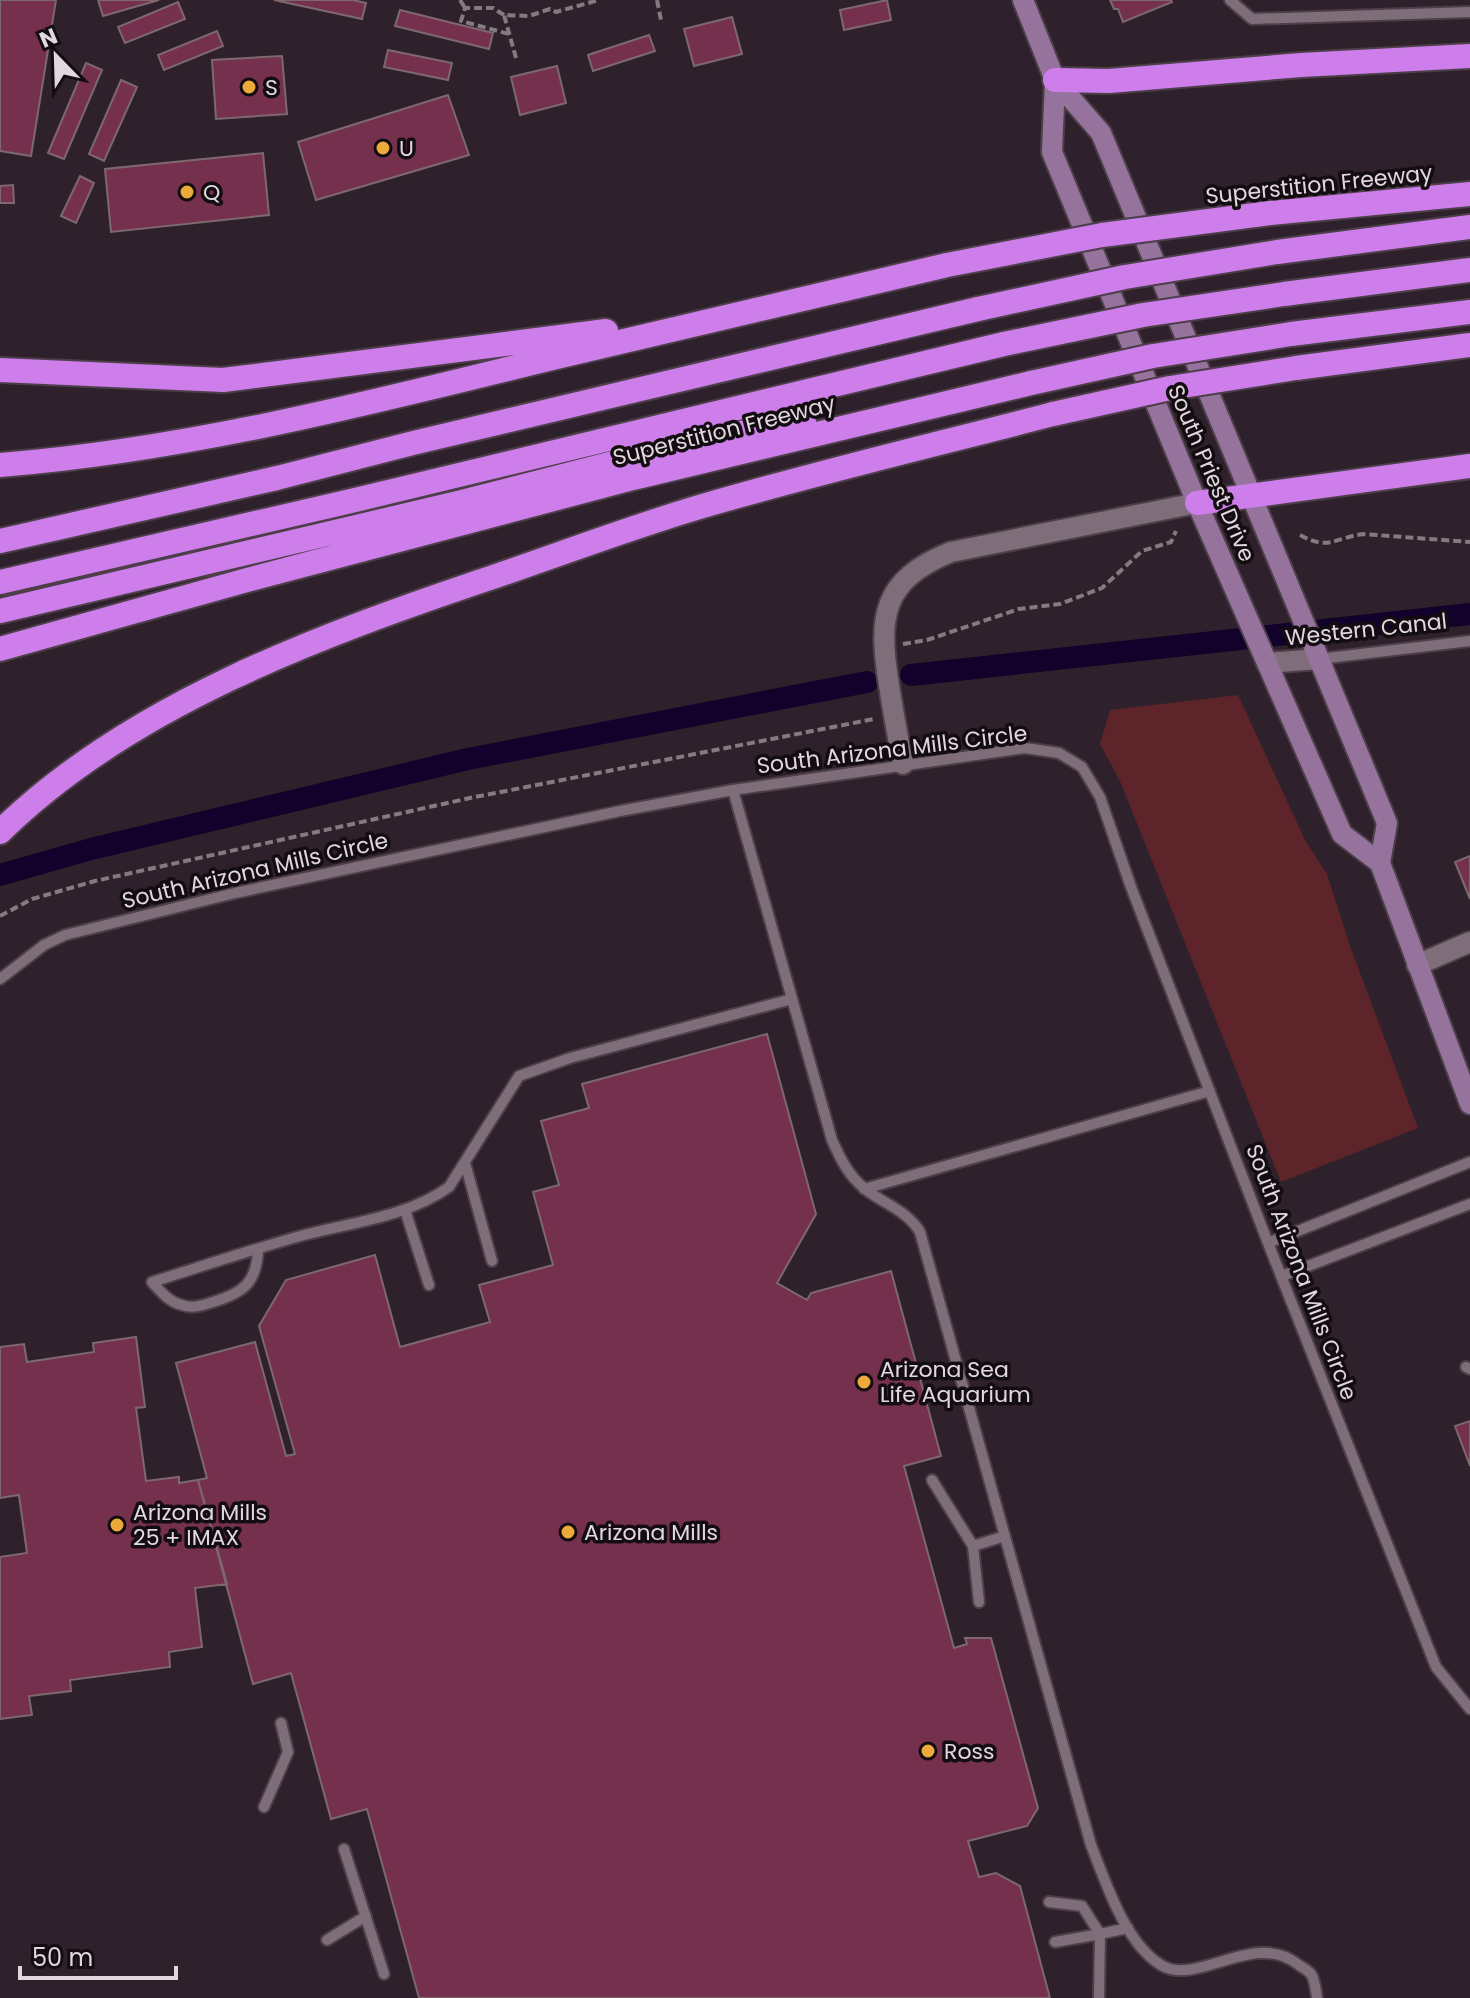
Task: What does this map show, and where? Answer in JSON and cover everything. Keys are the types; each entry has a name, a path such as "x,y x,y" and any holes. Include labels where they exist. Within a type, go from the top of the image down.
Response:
{"highway":[{"path":"1055,80 1109,81 1301,65 1470,56"},
{"name":"Superstition Freeway","path":"751,311 947,265 1102,235 1270,213 1470,194"},
{"path":"0,541 277,478 978,309 1125,277 1277,252 1470,227"},
{"path":"0,582 1004,344 1143,315 1470,270"},
{"path":"0,370 223,380 751,311"},
{"path":"0,465 67,460 202,439 332,412 751,311"},
{"name":"Superstition Freeway","path":"0,649 633,478 1031,383 1153,356 1291,334 1470,312"},
{"path":"0,832 27,806 123,735 243,673 409,605 695,508 1053,414 1170,388 1470,345"},
{"path":"0,611 462,502 706,439 1031,383"},
{"path":"1197,503 1470,466"}],"main road":[{"name":"South Priest Drive","path":"1023,0 1055,80 1101,133 1387,823 1380,863 1470,1104"},
{"name":"South Priest Drive","path":"1055,80 1052,152 1197,503 1342,834 1380,863"}],"street":[{"path":"903,764 882,629 891,600 902,584 934,559 951,552 1197,503"},
{"name":"Western Canal","path":"1266,660 1317,655"},
{"path":"1417,965 1470,942"}],"lane":[{"path":"1230,0 1252,19 1470,12"},
{"name":"Western Canal","path":"1317,655 1470,641"},
{"name":"South Arizona Mills Circle","path":"0,979 44,945 65,935 235,893 454,845 733,790 903,764 1025,748 1059,753 1082,767 1100,797 1131,887 1268,1243 1436,1667 1470,1709"},
{"path":"733,790 832,1140 845,1169 864,1189 901,1211 920,1232 1091,1845 1128,1928 1142,1949 1163,1967 1184,1970 1255,1952 1287,1956 1311,1974 1317,1998"},
{"path":"258,1249 258,1263 251,1278 244,1290 236,1295 196,1307 182,1306 164,1296 152,1282 258,1249 405,1210 433,1199 449,1187 519,1076 570,1058 792,999"},
{"path":"864,1189 1210,1091"},
{"path":"1268,1243 1470,1162"},
{"path":"465,1163 492,1261"},
{"path":"1282,1276 1470,1204"},
{"path":"405,1210 429,1285"},
{"path":"932,1480 973,1546 979,1602"},
{"path":"973,1546 1005,1536"},
{"path":"264,1807 288,1752 281,1723"},
{"path":"344,1849 384,1974"},
{"path":"1049,1902 1082,1906 1100,1934 1099,1997"},
{"path":"327,1940 366,1916"},
{"path":"1055,1942 1128,1928"}],"path":[{"path":"460,0 465,8 461,21 509,34"},
{"path":"465,8 493,8 504,15 529,16 599,0"},
{"path":"657,0 661,20"},
{"path":"504,15 516,58"},
{"path":"884,652 1019,609 1060,604 1102,588 1142,551 1171,542 1176,531"},
{"path":"1300,535 1313,543 1326,545 1363,534 1470,542"},
{"path":"0,916 32,899 110,878 470,798 851,722 893,709"}],"shaded area":[{"path":"1238,695 1305,840 1327,874 1350,946 1418,1128 1281,1182 1120,781 1100,744 1110,710"}],"building":[{"path":"0,0 56,0 31,156 0,151"},
{"path":"98,0 159,0 103,16"},
{"path":"274,0 353,0 366,3 362,19"},
{"path":"887,0 891,20 844,30 840,10"},
{"path":"1110,0 1171,0 1172,2 1123,22"},
{"path":"178,2 185,19 125,43 118,27"},
{"path":"400,10 493,33 489,49 395,26"},
{"path":"732,17 742,54 694,66 684,29"},
{"path":"217,31 223,46 164,70 158,55"},
{"path":"649,35 655,51 593,71 588,55"},
{"path":"388,50 452,63 448,80 384,67"},
{"name":"S","path":"282,56 287,114 216,119 212,60"},
{"path":"86,63 102,70 64,159 48,153"},
{"path":"557,66 566,103 520,115 511,77"},
{"path":"121,80 137,87 104,161 89,154"},
{"name":"U","path":"448,95 469,155 316,200 298,142"},
{"name":"Q","path":"263,153 269,215 111,232 105,169"},
{"path":"80,176 94,183 76,223 61,216"},
{"path":"13,185 14,203 0,203 0,186"},
{"path":"1470,856 1470,899 1455,862"},
{"name":"Arizona Mills","path":"767,1034 816,1214 777,1283 807,1300 811,1293 891,1271 941,1456 904,1466 954,1648 967,1644 965,1638 991,1638 1038,1808 1027,1826 968,1841 979,1877 996,1873 1020,1886 1050,1998 419,1998 367,1809 331,1819 291,1673 253,1684 198,1480 207,1478 176,1363 255,1342 286,1456 295,1454 259,1326 286,1280 375,1255 400,1347 490,1322 479,1285 553,1265 533,1192 559,1185 541,1121 589,1108 582,1084"},
{"name":"Arizona Mills 25 + IMAX","path":"136,1337 145,1407 136,1408 146,1481 179,1477 179,1483 198,1480 227,1584 195,1588 202,1647 169,1652 170,1667 70,1680 71,1691 29,1696 32,1715 0,1719 0,1557 27,1553 19,1495 0,1498 0,1347 24,1344 27,1362 94,1352 93,1343"},
{"path":"1470,1421 1470,1466 1455,1426"}],"waterway":[{"path":"911,675 1470,614"},
{"path":"0,875 91,849 468,759 867,682"}],"place":[{"name":"S","path":"249,87"},
{"name":"U","path":"383,148"},
{"name":"Q","path":"187,192"},
{"name":"Arizona Sea Life Aquarium","path":"864,1382"},
{"name":"Arizona Mills 25 + IMAX","path":"117,1525"},
{"name":"Arizona Mills","path":"568,1532"},
{"name":"Ross","path":"928,1751"}]}
